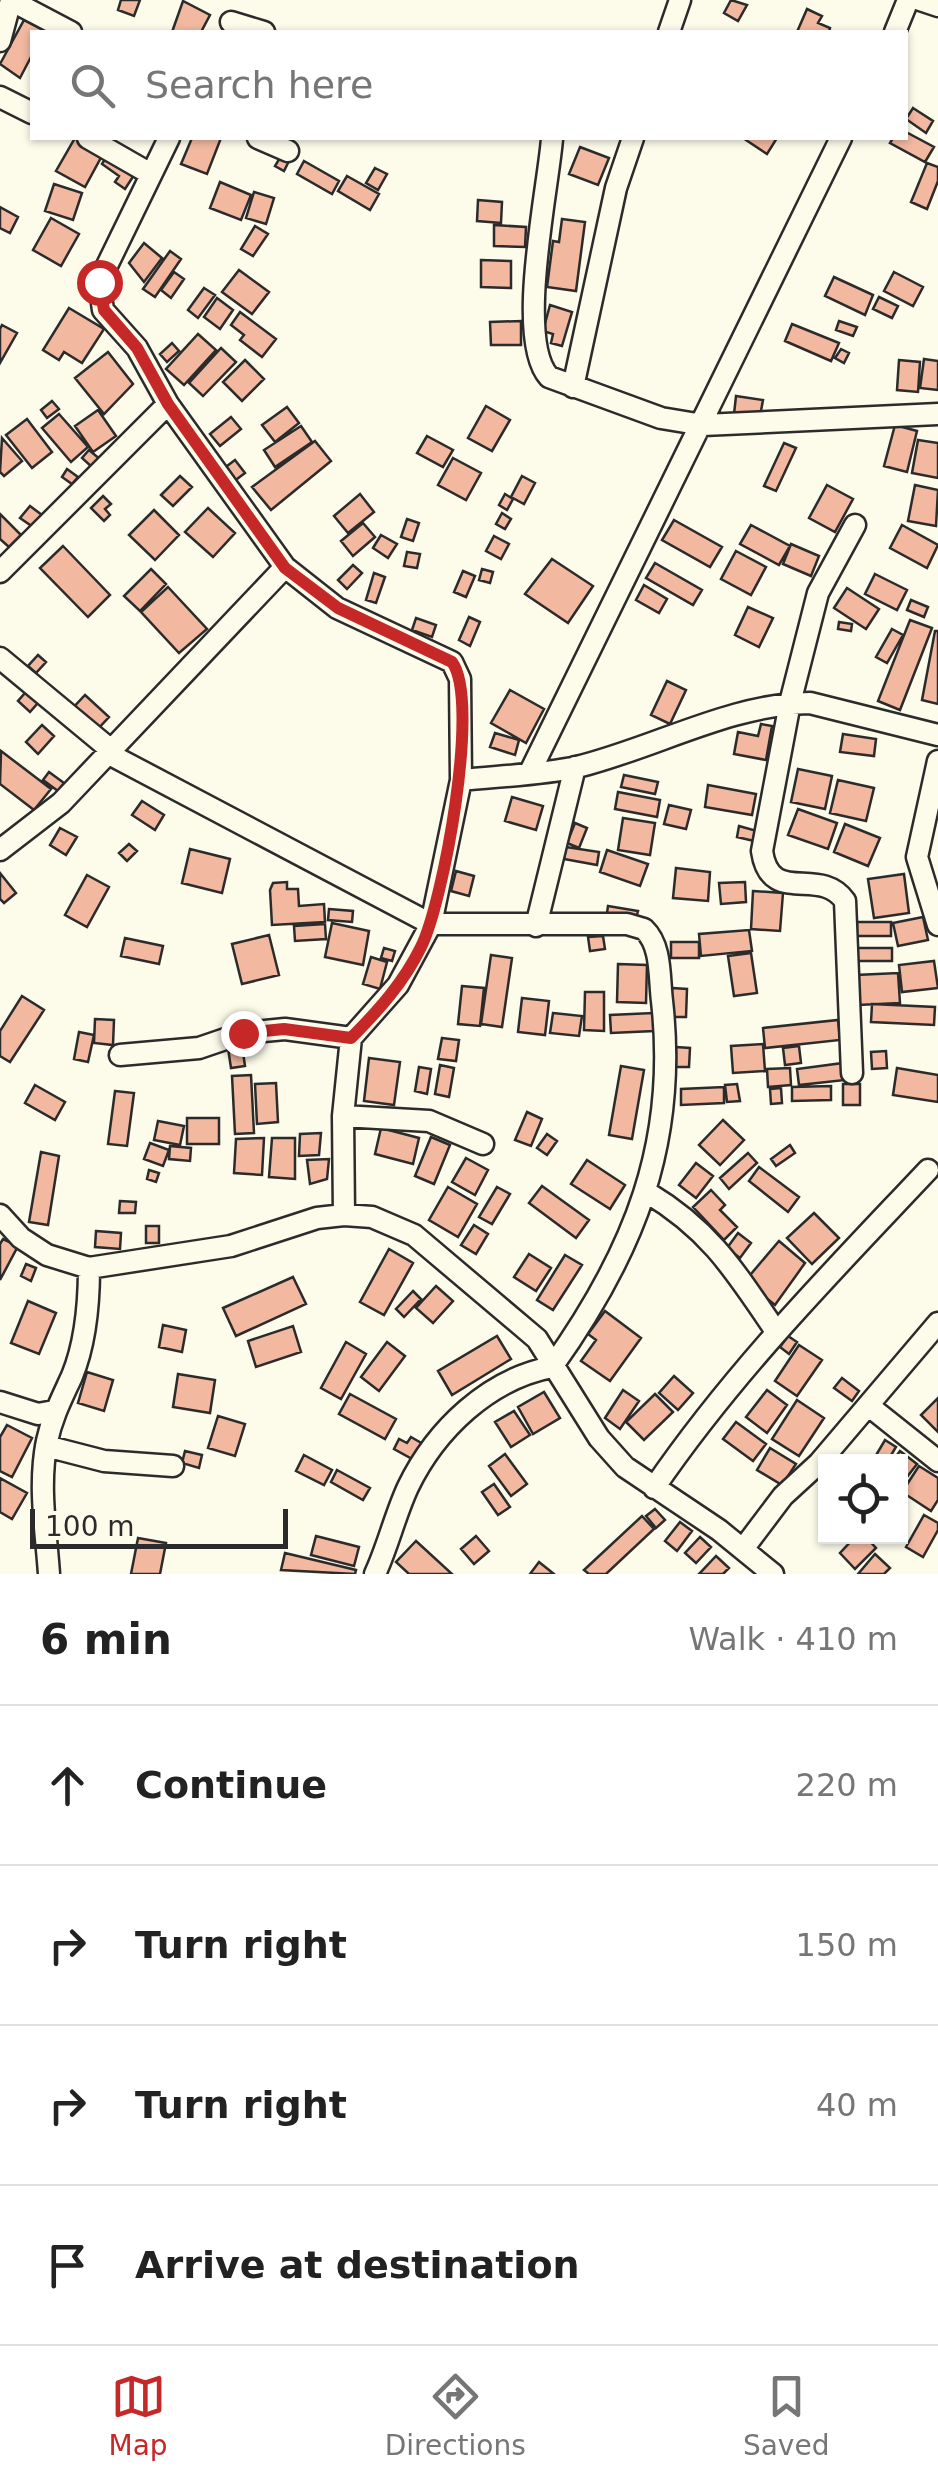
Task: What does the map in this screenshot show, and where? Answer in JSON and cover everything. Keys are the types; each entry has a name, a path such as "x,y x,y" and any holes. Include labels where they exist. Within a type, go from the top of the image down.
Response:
{"street":[{"path":"0,41 12,0 67,30"},
{"path":"228,27 236,0"},
{"path":"670,30 680,0"},
{"path":"896,30 908,0"},
{"path":"920,0 938,6"},
{"path":"0,97 30,111"},
{"path":"91,140 148,174"},
{"path":"168,140 148,174 99,282 98,297 104,310 137,348 168,404 285,568 338,608 452,662 460,679 461,780 431,924 398,985 351,1038 343,1116 344,1215"},
{"path":"263,140 288,151"},
{"path":"552,140 533,294 543,371 573,387 661,418 703,425 938,414"},
{"path":"573,387 597,294 616,188 632,140"},
{"path":"530,772 840,140"},
{"path":"5,560 168,404"},
{"path":"852,1073 845,901 826,885 776,880 764,868 762,851 790,703 818,594 855,525"},
{"path":"0,850 61,803 285,568"},
{"path":"0,658 110,752 431,924 626,924 652,936 668,1054 663,1128 648,1193 577,1332 552,1367 524,1372 462,1413 416,1472 375,1574"},
{"path":"461,780 576,767 757,709 790,703 810,703 938,735"},
{"path":"938,761 916,857 938,925"},
{"path":"536,926 576,767"},
{"path":"120,1055 199,1048 243,1033 284,1029 351,1038"},
{"path":"343,1116 428,1121 483,1144"},
{"path":"654,1488 697,1426 775,1330 928,1170"},
{"path":"648,1193 687,1216 722,1250 775,1330"},
{"path":"0,1215 21,1238 47,1254 89,1268 231,1246 317,1218 344,1215 372,1217 414,1235 519,1319 537,1339 599,1438 625,1467 773,1574"},
{"path":"48,1574 42,1480 46,1446 54,1412 73,1373 83,1336 89,1268"},
{"path":"743,1549 783,1496 869,1406 938,1323"},
{"path":"0,1402 38,1414 54,1412"},
{"path":"869,1406 938,1461"},
{"path":"46,1446 104,1460 173,1466"}],"building":[{"path":"121,0 140,0 134,16 118,10"},
{"path":"731,0 747,5 738,21 724,13"},
{"path":"183,1 210,15 202,30 173,30"},
{"path":"807,9 822,16 818,23 830,28 830,30 798,30"},
{"path":"24,20 43,30 30,30 30,59 20,78 0,64"},
{"path":"913,108 933,121 926,133 908,120"},
{"path":"908,133 934,147 925,162 890,143 908,140"},
{"path":"74,140 104,152 85,187 56,171"},
{"path":"191,140 220,140 207,174 181,164"},
{"path":"746,140 776,140 767,154"},
{"path":"580,147 609,158 598,185 569,174"},
{"path":"110,151 138,169 125,189 115,182 119,176 102,164"},
{"path":"281,156 289,161 284,171 275,166"},
{"path":"304,161 339,181 332,194 297,174"},
{"path":"927,163 938,167 938,181 927,209 911,202"},
{"path":"375,168 387,174 378,190 366,183"},
{"path":"347,176 379,194 370,210 338,191"},
{"path":"220,182 251,195 241,220 210,208"},
{"path":"54,184 82,193 73,220 45,211"},
{"path":"254,192 274,198 266,224 246,218"},
{"path":"478,200 502,202 501,223 477,221"},
{"path":"0,207 18,217 10,233 0,228"},
{"path":"51,218 79,234 61,266 33,250"},
{"path":"562,219 585,222 576,291 547,287 553,241 559,242"},
{"path":"494,225 526,227 525,247 494,246"},
{"path":"255,226 268,234 253,256 241,249"},
{"path":"144,243 162,258 144,282 129,263"},
{"path":"170,251 181,259 155,297 143,289"},
{"path":"481,260 511,261 511,288 481,287"},
{"path":"239,270 269,292 252,314 222,292"},
{"path":"174,272 184,279 171,298 161,290"},
{"path":"894,272 923,287 913,306 884,291"},
{"path":"834,277 873,295 865,315 825,296"},
{"path":"204,288 215,295 198,318 188,310"},
{"path":"879,297 898,306 892,318 873,309"},
{"path":"217,298 233,310 220,329 204,317"},
{"path":"550,305 572,312 562,346 551,343 553,334 543,331"},
{"path":"69,308 104,329 82,363 64,352 59,360 43,350"},
{"path":"240,312 276,339 262,357 240,340 244,335 231,325"},
{"path":"521,321 521,345 491,345 490,322"},
{"path":"839,321 857,327 853,336 836,330"},
{"path":"792,324 839,343 831,361 785,341"},
{"path":"2,325 17,333 0,363 0,329"},
{"path":"198,334 216,350 184,385 166,369"},
{"path":"172,343 179,351 167,362 160,354"},
{"path":"221,348 236,362 203,396 189,383"},
{"path":"841,349 849,353 844,363 835,358"},
{"path":"108,352 133,384 104,414 75,378"},
{"path":"924,359 938,361 938,390 920,388"},
{"path":"245,360 264,379 242,401 223,382"},
{"path":"899,360 920,362 918,392 897,390"},
{"path":"736,396 763,400 761,411 770,412 734,414"},
{"path":"52,401 59,409 47,418 41,410"},
{"path":"486,406 510,420 492,451 468,438"},
{"path":"287,407 299,423 275,442 262,425"},
{"path":"98,410 116,436 93,452 75,426"},
{"path":"59,414 88,447 71,462 42,428"},
{"path":"231,417 241,429 220,446 210,434"},
{"path":"27,419 52,452 32,468 6,435"},
{"path":"895,425 917,431 907,472 884,466"},
{"path":"301,426 312,442 275,467 264,450"},
{"path":"427,436 453,450 443,467 417,453"},
{"path":"2,438 22,461 4,476 0,472"},
{"path":"918,440 938,443 938,478 912,473"},
{"path":"315,441 331,461 271,510 252,487"},
{"path":"784,443 796,448 776,491 764,486"},
{"path":"89,450 101,460 93,468 82,458"},
{"path":"453,458 481,473 466,500 438,485"},
{"path":"235,460 245,473 233,482 223,469"},
{"path":"67,469 78,477 72,484 62,477"},
{"path":"180,476 192,487 173,506 161,495"},
{"path":"522,476 535,483 524,504 511,497"},
{"path":"827,485 853,499 835,532 809,518"},
{"path":"915,485 938,490 936,526 908,521"},
{"path":"360,494 374,512 348,533 334,516"},
{"path":"505,494 513,499 507,510 499,505"},
{"path":"103,496 111,504 105,509 110,515 104,521 91,508"},
{"path":"30,506 42,515 33,527 20,518"},
{"path":"208,508 235,533 213,557 185,532"},
{"path":"154,510 179,535 155,560 129,535"},
{"path":"502,513 511,519 505,529 496,524"},
{"path":"0,514 21,535 9,547 0,539"},
{"path":"407,519 419,523 413,541 401,537"},
{"path":"674,520 722,547 710,567 662,540"},
{"path":"363,523 375,537 353,556 341,541"},
{"path":"751,525 790,546 779,565 740,544"},
{"path":"902,525 938,545 927,568 890,548"},
{"path":"381,535 397,544 388,558 373,548"},
{"path":"494,536 509,544 501,559 486,551"},
{"path":"791,544 819,556 811,576 783,564"},
{"path":"63,546 110,595 88,617 40,568"},
{"path":"736,551 766,567 751,595 721,579"},
{"path":"407,552 420,554 417,568 404,566"},
{"path":"552,559 593,586 568,623 525,594"},
{"path":"655,563 702,590 693,605 646,578"},
{"path":"353,565 362,573 347,589 338,580"},
{"path":"151,569 166,584 140,611 124,596"},
{"path":"482,569 493,572 490,583 479,580"},
{"path":"463,571 475,576 466,597 454,592"},
{"path":"374,573 385,577 376,603 366,600"},
{"path":"875,574 907,590 897,610 865,594"},
{"path":"644,585 667,599 659,613 636,600"},
{"path":"168,587 207,629 179,653 141,612"},
{"path":"847,588 879,609 866,629 834,608"},
{"path":"911,600 928,607 924,617 907,610"},
{"path":"748,607 773,618 759,647 735,635"},
{"path":"469,617 480,622 470,646 459,640"},
{"path":"416,618 436,625 432,637 412,630"},
{"path":"910,620 932,628 900,710 878,701"},
{"path":"839,622 852,624 851,631 838,629"},
{"path":"892,629 903,635 887,663 876,657"},
{"path":"938,631 938,704 922,700"},
{"path":"38,655 46,662 36,673 28,666"},
{"path":"667,681 686,690 670,724 651,715"},
{"path":"32,685 44,696 30,712 18,701"},
{"path":"510,690 544,709 526,743 491,723"},
{"path":"85,695 109,717 95,732 71,710"},
{"path":"761,724 772,726 766,760 734,754 738,732 758,736"},
{"path":"42,725 54,736 38,754 26,742"},
{"path":"495,733 519,740 515,755 490,747"},
{"path":"843,734 876,739 874,756 840,752"},
{"path":"1,751 51,789 34,810 0,784"},
{"path":"798,769 832,776 825,809 791,802"},
{"path":"49,772 64,783 58,791 43,780"},
{"path":"624,775 658,782 655,794 621,787"},
{"path":"838,780 874,788 866,821 830,813"},
{"path":"708,785 756,794 752,815 705,807"},
{"path":"618,792 660,800 657,817 615,809"},
{"path":"512,797 543,806 536,830 505,821"},
{"path":"142,801 164,815 155,830 132,815"},
{"path":"669,805 691,810 686,829 664,824"},
{"path":"798,809 837,823 828,849 788,835"},
{"path":"623,818 655,823 650,855 618,850"},
{"path":"575,823 587,828 579,848 567,843"},
{"path":"845,824 880,838 868,866 834,852"},
{"path":"739,826 757,831 754,841 737,837"},
{"path":"60,828 77,837 66,855 50,845"},
{"path":"129,844 137,851 127,861 119,853"},
{"path":"566,847 599,852 597,865 564,859"},
{"path":"190,849 230,859 222,893 182,883"},
{"path":"607,850 648,864 640,886 600,872"},
{"path":"676,868 710,872 708,901 673,898"},
{"path":"456,871 474,876 469,896 451,891"},
{"path":"0,873 16,893 4,903 0,899"},
{"path":"904,874 909,913 874,918 868,879"},
{"path":"87,875 109,887 87,927 65,915"},
{"path":"287,882 287,889 298,889 299,906 324,904 325,922 272,925 270,890 273,883"},
{"path":"745,882 746,902 721,904 719,883"},
{"path":"753,891 783,893 780,931 751,929"},
{"path":"608,906 638,911 636,918 607,913"},
{"path":"329,909 353,911 352,922 328,920"},
{"path":"923,917 928,940 898,946 893,923"},
{"path":"857,922 891,922 891,936 857,936"},
{"path":"332,923 369,931 363,965 325,957"},
{"path":"325,924 326,939 295,941 294,926"},
{"path":"749,930 752,951 701,956 699,934"},
{"path":"269,935 279,975 242,984 232,944"},
{"path":"603,936 605,949 590,951 588,937"},
{"path":"125,938 163,946 159,964 121,956"},
{"path":"671,942 699,942 699,958 671,958"},
{"path":"384,948 395,951 392,961 381,958"},
{"path":"857,948 892,948 892,961 857,961"},
{"path":"751,953 757,993 734,996 728,956"},
{"path":"491,955 512,958 502,1027 481,1024"},
{"path":"371,957 387,962 380,989 363,984"},
{"path":"934,961 938,988 902,992 899,965"},
{"path":"618,964 647,965 646,1003 617,1002"},
{"path":"898,973 900,1003 858,1005 856,975"},
{"path":"462,986 484,988 480,1026 458,1024"},
{"path":"672,988 687,989 686,1017 671,1017"},
{"path":"585,992 604,992 604,1031 584,1030"},
{"path":"22,996 44,1010 10,1062 0,1056 0,1031"},
{"path":"522,998 549,1001 545,1035 518,1032"},
{"path":"872,1004 935,1007 934,1025 871,1022"},
{"path":"553,1013 582,1016 579,1036 550,1033"},
{"path":"653,1013 654,1031 611,1033 610,1015"},
{"path":"95,1019 114,1020 113,1045 94,1043"},
{"path":"838,1020 840,1040 765,1048 763,1028"},
{"path":"79,1032 94,1035 88,1062 74,1059"},
{"path":"442,1038 459,1040 456,1061 438,1059"},
{"path":"763,1044 765,1071 733,1073 731,1046"},
{"path":"242,1045 245,1066 231,1068 228,1048"},
{"path":"799,1046 801,1063 785,1065 783,1048"},
{"path":"676,1047 690,1048 689,1067 676,1067"},
{"path":"886,1051 887,1068 872,1069 871,1052"},
{"path":"369,1058 400,1062 394,1105 364,1101"},
{"path":"843,1063 845,1080 799,1085 797,1069"},
{"path":"440,1065 454,1068 449,1097 435,1094"},
{"path":"621,1066 644,1070 632,1139 609,1135"},
{"path":"419,1067 431,1069 427,1094 415,1091"},
{"path":"790,1068 791,1085 768,1087 767,1069"},
{"path":"897,1068 938,1075 938,1102 893,1095"},
{"path":"251,1075 254,1133 235,1134 232,1076"},
{"path":"276,1083 278,1122 257,1124 255,1084"},
{"path":"737,1084 740,1101 727,1102 725,1085"},
{"path":"843,1084 860,1084 860,1105 843,1105"},
{"path":"35,1085 65,1102 55,1120 25,1103"},
{"path":"831,1086 831,1100 792,1101 792,1087"},
{"path":"724,1087 724,1103 681,1105 681,1089"},
{"path":"781,1088 782,1103 771,1104 770,1089"},
{"path":"115,1091 134,1093 127,1146 108,1144"},
{"path":"527,1112 542,1119 531,1146 515,1140"},
{"path":"187,1118 219,1118 219,1144 187,1144"},
{"path":"723,1120 744,1140 720,1165 699,1145"},
{"path":"158,1121 184,1126 180,1145 154,1140"},
{"path":"381,1128 419,1138 413,1164 375,1154"},
{"path":"321,1133 319,1155 299,1156 300,1134"},
{"path":"547,1134 557,1141 547,1155 537,1148"},
{"path":"431,1137 450,1145 434,1184 415,1176"},
{"path":"264,1138 262,1175 234,1173 236,1139"},
{"path":"272,1138 295,1138 295,1179 269,1177"},
{"path":"150,1143 169,1150 163,1166 144,1159"},
{"path":"790,1145 795,1153 776,1166 771,1159"},
{"path":"170,1146 191,1148 190,1161 169,1159"},
{"path":"41,1152 59,1156 48,1225 29,1222"},
{"path":"748,1153 757,1163 729,1189 720,1178"},
{"path":"466,1158 488,1170 475,1195 452,1182"},
{"path":"329,1159 327,1179 310,1184 307,1160"},
{"path":"587,1160 625,1185 610,1209 571,1184"},
{"path":"696,1163 713,1176 696,1198 679,1185"},
{"path":"759,1167 799,1197 788,1212 749,1181"},
{"path":"149,1170 159,1173 156,1182 147,1179"},
{"path":"542,1186 589,1220 576,1238 529,1203"},
{"path":"448,1187 477,1204 458,1237 429,1220"},
{"path":"497,1187 510,1194 492,1224 479,1217"},
{"path":"711,1190 725,1205 720,1210 737,1227 724,1240 693,1207"},
{"path":"120,1201 136,1202 135,1213 119,1213"},
{"path":"814,1213 839,1238 812,1264 787,1238"},
{"path":"474,1225 488,1234 476,1254 461,1245"},
{"path":"146,1226 159,1226 159,1243 146,1243"},
{"path":"96,1231 121,1233 120,1249 95,1247"},
{"path":"738,1233 751,1243 740,1258 727,1248"},
{"path":"3,1239 18,1246 0,1280 0,1244"},
{"path":"779,1241 805,1263 775,1305 745,1281"},
{"path":"389,1249 413,1263 384,1315 360,1302"},
{"path":"529,1254 551,1268 536,1291 514,1277"},
{"path":"565,1255 582,1265 553,1310 537,1300"},
{"path":"26,1264 36,1268 31,1281 21,1276"},
{"path":"293,1277 306,1304 236,1336 223,1308"},
{"path":"436,1286 453,1301 433,1323 416,1308"},
{"path":"413,1291 421,1299 404,1317 396,1309"},
{"path":"28,1301 56,1313 39,1354 11,1343"},
{"path":"605,1311 641,1338 610,1381 581,1361 596,1340 588,1334"},
{"path":"163,1325 186,1330 182,1352 159,1347"},
{"path":"293,1326 301,1352 256,1367 248,1341"},
{"path":"497,1336 511,1359 452,1395 438,1371"},
{"path":"788,1336 797,1342 789,1354 780,1347"},
{"path":"346,1342 366,1354 341,1399 321,1388"},
{"path":"387,1342 405,1356 379,1391 361,1377"},
{"path":"799,1345 822,1360 797,1396 775,1381"},
{"path":"87,1372 113,1380 104,1411 78,1403"},
{"path":"178,1374 215,1380 210,1413 173,1407"},
{"path":"674,1376 693,1393 678,1410 659,1393"},
{"path":"842,1378 859,1391 852,1401 834,1388"},
{"path":"623,1390 639,1401 620,1429 605,1418"},
{"path":"767,1390 787,1405 767,1433 746,1417"},
{"path":"544,1392 560,1418 533,1434 518,1407"},
{"path":"350,1394 396,1419 385,1439 339,1414"},
{"path":"655,1394 673,1412 644,1440 626,1422"},
{"path":"938,1398 938,1432 921,1415"},
{"path":"797,1400 824,1418 799,1456 772,1439"},
{"path":"514,1411 530,1435 511,1447 495,1422"},
{"path":"218,1416 245,1424 235,1456 208,1448"},
{"path":"736,1422 766,1444 753,1461 723,1439"},
{"path":"7,1425 32,1438 12,1477 0,1471 0,1437"},
{"path":"411,1437 423,1444 414,1460 394,1449 399,1439 407,1443"},
{"path":"885,1440 896,1447 892,1454 877,1454"},
{"path":"770,1448 796,1464 782,1485 757,1470"},
{"path":"185,1451 202,1455 199,1468 182,1463"},
{"path":"505,1454 527,1484 511,1496 489,1466"},
{"path":"304,1455 332,1470 324,1485 296,1471"},
{"path":"908,1457 917,1464 908,1476"},
{"path":"919,1466 938,1478 938,1500 931,1511 908,1496 908,1483"},
{"path":"337,1470 370,1488 363,1500 331,1482"},
{"path":"0,1478 27,1493 12,1519 0,1512"},
{"path":"494,1484 510,1507 498,1515 482,1492"},
{"path":"655,1509 665,1520 656,1528 646,1516"},
{"path":"924,1515 938,1523 923,1557 906,1547"},
{"path":"642,1516 654,1529 606,1574 589,1574 584,1570"},
{"path":"680,1522 692,1531 677,1551 665,1541"},
{"path":"316,1536 359,1547 354,1566 311,1555"},
{"path":"476,1536 489,1551 474,1564 461,1549"},
{"path":"700,1537 711,1547 696,1563 685,1553"},
{"path":"138,1538 166,1543 160,1574 131,1574"},
{"path":"416,1541 452,1574 409,1574 396,1562"},
{"path":"848,1544 872,1544 876,1548 855,1569 840,1553"},
{"path":"285,1553 356,1570 355,1574 281,1570"},
{"path":"875,1554 890,1568 884,1574 858,1574"},
{"path":"716,1556 729,1568 723,1574 699,1574"},
{"path":"539,1562 554,1574 530,1574"}],"route":[{"path":"99,282 98,297 104,310 137,348 168,404 285,568 338,608 452,662 460,679 461,780 431,924 420,950 398,985 351,1038 284,1029 243,1033"}]}
